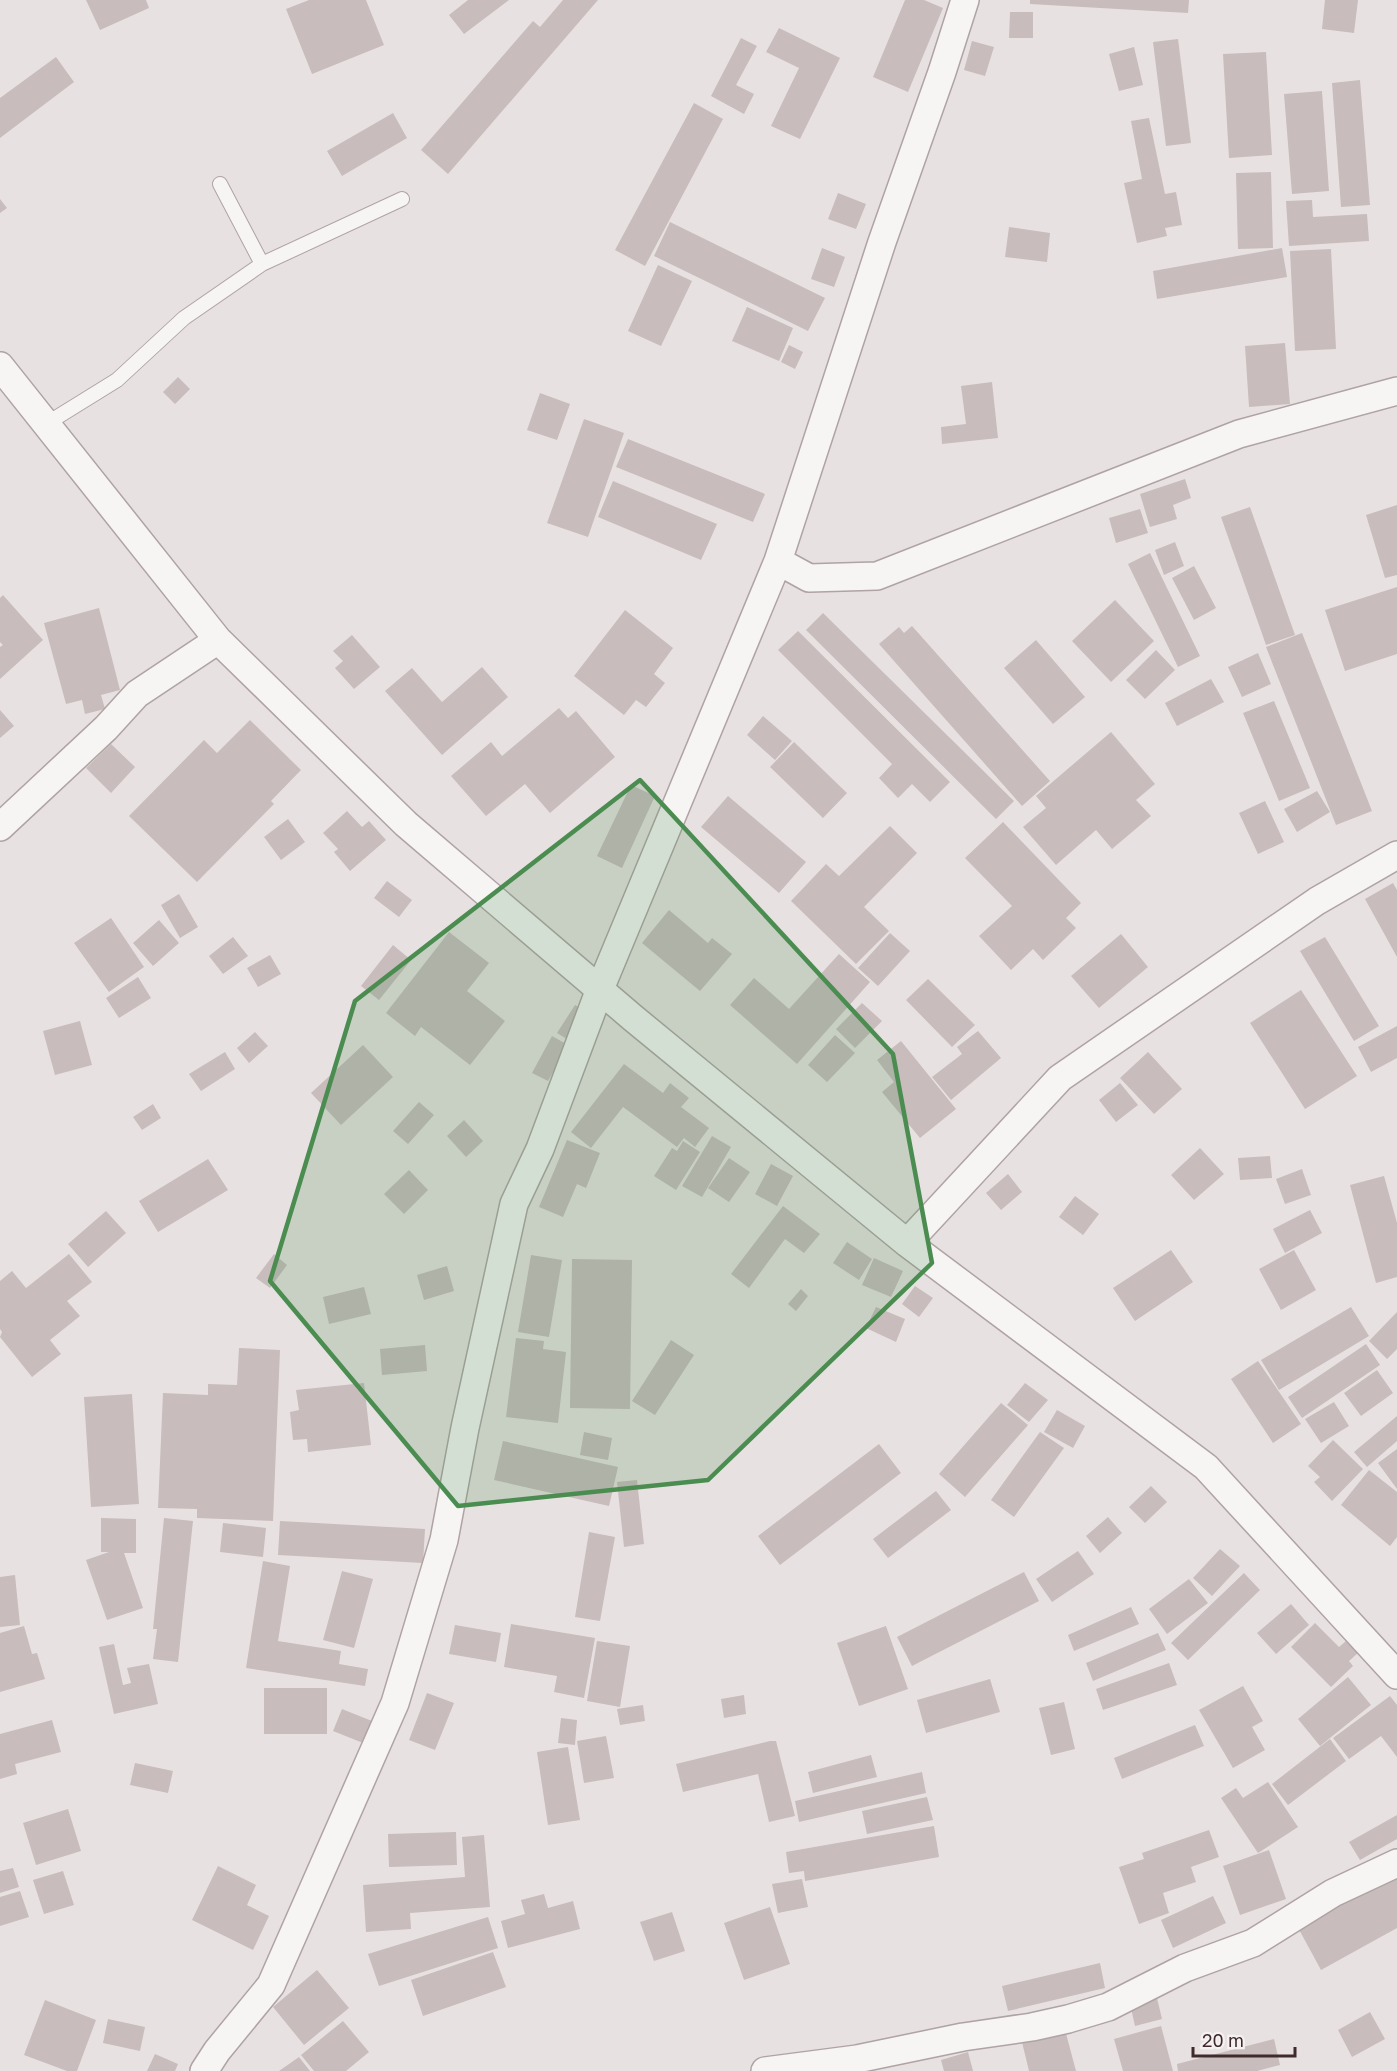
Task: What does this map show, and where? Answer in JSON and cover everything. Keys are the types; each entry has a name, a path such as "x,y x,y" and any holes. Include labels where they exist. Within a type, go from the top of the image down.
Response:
{"street":[{"path":"204,2071 217,2051 271,1985 395,1703 444,1540 465,1428 514,1204 540,1149 600,989 778,561 882,242 965,0"},
{"path":"0,366 218,640 406,824 633,1018 908,1243 1206,1467 1397,1675"},
{"path":"778,561 809,578 877,576 1239,434 1397,391"},
{"path":"0,827 106,728 137,694 218,640"},
{"path":"908,1243 1060,1078 1317,901 1397,855"},
{"path":"765,2071 857,2059 963,2037 1068,2019 1108,2007 1185,1968 1253,1943 1333,1893 1397,1863"}],"lane":[{"path":"220,184 262,264"},
{"path":"46,424 117,380 184,318 262,264 402,199"}],"highlighted area":[{"path":"640,780 893,1054 932,1263 708,1480 458,1506 270,1281 355,1001"}],"building":[{"path":"86,0 146,0 149,8 100,30"},
{"path":"309,0 366,0 384,45 312,74 286,9"},
{"path":"468,0 509,0 464,34 449,15"},
{"path":"563,0 598,0 448,174 421,150 533,21 540,27"},
{"path":"905,0 924,0 943,8 908,92 873,77"},
{"path":"1030,0 1189,0 1188,13 1030,4"},
{"path":"1325,0 1358,0 1354,33 1322,29"},
{"path":"1010,12 1033,12 1033,38 1009,38"},
{"path":"779,28 840,58 800,139 771,126 799,68 766,52"},
{"path":"741,38 757,46 736,85 754,94 744,114 711,96"},
{"path":"1178,39 1191,143 1166,146 1153,42"},
{"path":"972,41 994,47 985,76 964,70"},
{"path":"1134,47 1143,85 1119,91 1109,54"},
{"path":"1266,52 1272,155 1229,158 1223,54"},
{"path":"56,57 74,82 0,138 0,98"},
{"path":"1360,80 1370,205 1341,207 1332,83"},
{"path":"1322,91 1329,191 1292,194 1284,94"},
{"path":"694,103 723,119 645,266 615,250"},
{"path":"393,113 407,138 342,176 327,151"},
{"path":"1149,118 1165,194 1176,192 1182,225 1165,228 1167,236 1137,243 1124,183 1142,179 1131,121"},
{"path":"1271,172 1273,248 1238,249 1236,173"},
{"path":"838,193 866,204 856,229 828,219"},
{"path":"0,199 7,208 0,213"},
{"path":"1312,200 1313,217 1367,214 1369,241 1289,246 1286,201"},
{"path":"670,222 825,298 808,331 654,256"},
{"path":"1009,227 1050,233 1047,262 1005,257"},
{"path":"822,248 845,257 834,287 811,279"},
{"path":"1282,248 1287,277 1157,299 1153,271"},
{"path":"1331,249 1336,349 1295,351 1290,251"},
{"path":"658,265 692,281 661,346 628,331"},
{"path":"747,307 793,328 779,361 732,341"},
{"path":"1285,343 1290,404 1249,407 1245,346"},
{"path":"789,345 803,352 795,369 781,362"},
{"path":"178,377 190,389 175,404 163,392"},
{"path":"992,382 998,438 942,444 941,427 966,424 961,386"},
{"path":"540,393 570,404 557,440 527,430"},
{"path":"584,419 624,433 588,537 547,523"},
{"path":"628,439 765,494 753,522 616,467"},
{"path":"1185,479 1191,498 1173,505 1177,519 1150,527 1140,494"},
{"path":"613,481 717,524 701,560 598,517"},
{"path":"1397,505 1397,575 1385,578 1366,515"},
{"path":"1250,507 1295,635 1266,645 1221,517"},
{"path":"1140,509 1148,533 1116,543 1109,518"},
{"path":"1175,542 1184,566 1164,575 1155,550"},
{"path":"1150,553 1200,656 1178,667 1128,564"},
{"path":"1194,566 1216,608 1194,620 1172,578"},
{"path":"1397,587 1397,654 1345,671 1325,610"},
{"path":"3,595 43,640 0,679 0,647 3,645 0,642 0,598"},
{"path":"1115,600 1154,641 1111,682 1072,641"},
{"path":"99,608 120,690 101,695 105,709 85,714 82,700 66,704 44,623"},
{"path":"625,610 673,648 654,674 665,683 646,707 636,700 624,715 574,676"},
{"path":"823,613 1014,801 996,819 806,630"},
{"path":"912,626 1050,781 1022,806 879,644 899,627 904,633"},
{"path":"798,631 950,782 930,802 912,784 898,798 879,778 892,764 778,650"},
{"path":"1302,633 1372,811 1336,825 1266,647"},
{"path":"352,635 380,667 354,689 335,668 343,661 333,651"},
{"path":"1036,640 1085,697 1053,724 1004,668"},
{"path":"1156,650 1175,670 1145,699 1126,680"},
{"path":"1258,653 1271,684 1242,697 1228,667"},
{"path":"482,667 508,697 442,755 385,691 412,668 442,702"},
{"path":"1211,679 1224,702 1177,726 1165,703"},
{"path":"1274,701 1310,788 1279,801 1243,713"},
{"path":"559,708 568,718 576,711 615,757 550,813 525,784 486,816 451,776 491,742 502,756"},
{"path":"0,710 14,726 0,738"},
{"path":"763,716 792,741 775,760 747,735"},
{"path":"250,720 301,770 271,801 274,804 197,882 129,816 204,740 217,753"},
{"path":"1111,732 1155,784 1136,800 1151,816 1112,849 1096,830 1056,865 1023,827 1046,808 1036,796"},
{"path":"794,742 847,793 823,818 770,767"},
{"path":"111,744 135,767 111,793 86,768"},
{"path":"631,785 655,796 622,868 597,856"},
{"path":"1317,791 1330,812 1297,832 1284,809"},
{"path":"728,796 806,862 779,893 701,827"},
{"path":"1265,801 1284,842 1258,854 1239,813"},
{"path":"347,811 362,827 369,821 386,840 350,871 334,852 338,849 323,833"},
{"path":"288,819 305,842 281,860 264,837"},
{"path":"1003,822 1081,903 1066,918 1076,928 1043,960 1033,949 1011,970 979,936 1012,906 965,858"},
{"path":"890,826 917,853 864,907 889,931 856,964 791,901 826,864 839,876"},
{"path":"387,881 412,900 399,917 374,898"},
{"path":"1393,883 1397,890 1397,957 1365,899"},
{"path":"179,894 198,927 180,938 161,905"},
{"path":"669,910 708,943 712,938 732,954 700,991 642,943"},
{"path":"111,918 144,967 109,992 74,943"},
{"path":"159,920 179,943 153,966 133,943"},
{"path":"449,932 489,963 467,991 505,1021 470,1065 421,1027 415,1036 386,1013"},
{"path":"890,933 910,951 878,986 858,968"},
{"path":"1121,934 1148,967 1099,1008 1071,976"},
{"path":"233,937 248,956 223,974 209,956"},
{"path":"1325,937 1379,1026 1354,1041 1300,951"},
{"path":"393,945 411,960 379,1000 361,986"},
{"path":"839,954 870,982 797,1064 730,1005 754,978 789,1009"},
{"path":"270,955 281,974 258,987 247,968"},
{"path":"138,977 151,998 119,1018 106,998"},
{"path":"928,979 975,1025 952,1047 906,1000"},
{"path":"1301,990 1357,1076 1305,1109 1250,1023"},
{"path":"862,1003 882,1021 855,1048 836,1029"},
{"path":"575,1005 588,1013 570,1041 557,1033"},
{"path":"80,1021 92,1065 55,1075 43,1031"},
{"path":"1397,1026 1397,1058 1371,1072 1358,1047"},
{"path":"978,1031 1001,1058 951,1100 932,1077 962,1054 957,1047"},
{"path":"255,1032 268,1046 249,1063 237,1048"},
{"path":"835,1035 855,1053 827,1082 808,1065"},
{"path":"552,1036 568,1045 548,1081 532,1073"},
{"path":"901,1041 956,1109 920,1138 882,1092 894,1082 877,1060"},
{"path":"363,1045 393,1077 341,1125 311,1093"},
{"path":"225,1052 235,1069 201,1091 189,1074"},
{"path":"1148,1052 1182,1089 1154,1114 1120,1078"},
{"path":"624,1064 663,1093 670,1083 689,1098 681,1107 709,1128 695,1147 684,1138 677,1147 623,1107 591,1148 571,1132"},
{"path":"1120,1083 1138,1105 1116,1122 1099,1100"},
{"path":"419,1102 434,1115 408,1144 393,1131"},
{"path":"153,1104 161,1118 142,1130 133,1117"},
{"path":"464,1120 483,1141 466,1157 447,1136"},
{"path":"712,1136 731,1147 702,1197 682,1186"},
{"path":"567,1140 600,1153 586,1188 577,1184 563,1217 539,1207"},
{"path":"683,1141 700,1152 676,1190 654,1176 672,1148 677,1151"},
{"path":"1200,1148 1224,1174 1194,1200 1171,1175"},
{"path":"1270,1156 1272,1178 1240,1180 1238,1158"},
{"path":"729,1158 750,1172 729,1202 708,1188"},
{"path":"208,1159 228,1190 158,1232 139,1201"},
{"path":"771,1164 793,1176 777,1206 755,1194"},
{"path":"1302,1169 1311,1195 1285,1204 1276,1179"},
{"path":"409,1170 428,1190 404,1214 384,1194"},
{"path":"1008,1174 1022,1192 1001,1210 986,1193"},
{"path":"1384,1176 1397,1223 1397,1277 1376,1283 1350,1185"},
{"path":"1075,1196 1099,1214 1083,1235 1059,1217"},
{"path":"783,1206 820,1234 804,1253 785,1239 749,1288 731,1274"},
{"path":"1310,1210 1322,1233 1285,1253 1273,1229"},
{"path":"106,1211 126,1233 88,1267 68,1244"},
{"path":"847,1242 872,1259 859,1280 833,1263"},
{"path":"1171,1250 1193,1282 1135,1321 1113,1288"},
{"path":"1294,1250 1316,1290 1281,1310 1259,1269"},
{"path":"69,1254 92,1282 67,1301 80,1316 50,1340 61,1354 32,1377 0,1337 2,1332 0,1329 0,1281 12,1271 26,1288"},
{"path":"274,1254 287,1265 270,1288 256,1278"},
{"path":"531,1255 562,1260 549,1337 518,1332"},
{"path":"874,1258 903,1271 891,1297 862,1285"},
{"path":"572,1259 632,1260 630,1409 570,1408"},
{"path":"447,1266 454,1291 424,1300 417,1275"},
{"path":"915,1286 933,1298 919,1317 902,1304"},
{"path":"364,1287 371,1314 329,1324 323,1297"},
{"path":"801,1289 808,1296 796,1311 788,1304"},
{"path":"876,1307 905,1319 896,1342 866,1328"},
{"path":"1351,1307 1369,1336 1279,1390 1261,1360"},
{"path":"1397,1312 1397,1349 1387,1359 1369,1341"},
{"path":"516,1338 544,1341 543,1349 566,1352 558,1423 506,1417"},
{"path":"671,1340 694,1355 655,1415 632,1401"},
{"path":"1366,1344 1380,1365 1302,1418 1288,1397"},
{"path":"425,1345 427,1371 382,1375 380,1349"},
{"path":"239,1348 280,1350 273,1521 197,1518 197,1509 158,1508 163,1393 208,1395 208,1384 237,1385"},
{"path":"1258,1361 1301,1424 1273,1443 1231,1379"},
{"path":"1377,1370 1393,1393 1361,1416 1344,1393"},
{"path":"364,1383 371,1445 308,1452 307,1439 293,1440 290,1412 299,1410 296,1390"},
{"path":"1025,1383 1048,1400 1029,1422 1007,1405"},
{"path":"132,1394 139,1504 91,1507 84,1397"},
{"path":"1334,1402 1349,1426 1321,1443 1305,1419"},
{"path":"1001,1403 1028,1425 965,1497 939,1474"},
{"path":"1057,1410 1085,1426 1073,1448 1044,1432"},
{"path":"1397,1416 1397,1441 1367,1467 1354,1452"},
{"path":"584,1432 612,1438 608,1460 580,1455"},
{"path":"1040,1432 1064,1448 1014,1517 991,1500"},
{"path":"1333,1440 1363,1469 1332,1501 1314,1482 1320,1477 1308,1466"},
{"path":"503,1441 618,1467 609,1506 494,1480"},
{"path":"879,1444 901,1473 780,1565 758,1536"},
{"path":"1397,1449 1397,1489 1378,1463"},
{"path":"1369,1470 1397,1492 1397,1537 1390,1546 1341,1505"},
{"path":"637,1480 644,1544 624,1547 617,1482"},
{"path":"1151,1486 1167,1502 1145,1523 1129,1507"},
{"path":"936,1491 951,1510 888,1558 873,1539"},
{"path":"1108,1517 1122,1533 1100,1553 1086,1536"},
{"path":"101,1518 136,1519 136,1553 124,1553 143,1608 107,1620 86,1560 109,1552 101,1552"},
{"path":"164,1518 193,1521 178,1662 153,1659 157,1629 153,1629"},
{"path":"280,1521 425,1529 423,1563 278,1555"},
{"path":"223,1523 266,1528 263,1557 220,1552"},
{"path":"589,1532 615,1537 600,1621 575,1617"},
{"path":"1220,1549 1240,1566 1212,1596 1193,1578"},
{"path":"1078,1551 1094,1574 1052,1602 1036,1579"},
{"path":"263,1561 290,1566 278,1641 341,1651 339,1664 368,1669 365,1686 246,1668"},
{"path":"342,1571 373,1579 354,1648 323,1640"},
{"path":"1024,1572 1039,1601 912,1666 897,1637"},
{"path":"1244,1573 1260,1590 1188,1660 1171,1643"},
{"path":"15,1575 20,1625 0,1627 0,1577"},
{"path":"1189,1579 1208,1603 1167,1634 1149,1609"},
{"path":"1291,1604 1309,1625 1276,1654 1257,1633"},
{"path":"1131,1607 1139,1624 1074,1651 1068,1635"},
{"path":"1315,1623 1339,1647 1346,1641 1358,1653 1349,1661 1353,1666 1331,1687 1291,1647"},
{"path":"511,1624 595,1638 584,1698 554,1692 557,1676 504,1667"},
{"path":"455,1625 501,1633 496,1662 449,1654"},
{"path":"24,1626 32,1654 37,1653 45,1679 0,1692 0,1633"},
{"path":"886,1626 908,1689 859,1706 837,1643"},
{"path":"1158,1633 1166,1650 1093,1681 1086,1663"},
{"path":"597,1641 630,1646 620,1707 587,1701"},
{"path":"114,1644 123,1685 131,1683 127,1668 149,1664 158,1704 114,1714 99,1647"},
{"path":"1169,1663 1177,1685 1103,1710 1096,1689"},
{"path":"1348,1677 1371,1705 1320,1746 1298,1719"},
{"path":"990,1679 1000,1712 926,1733 917,1700"},
{"path":"1243,1686 1263,1721 1252,1727 1265,1750 1233,1768 1199,1710"},
{"path":"264,1688 327,1688 327,1734 264,1734"},
{"path":"427,1693 454,1703 435,1750 409,1740"},
{"path":"744,1695 746,1714 724,1718 721,1699"},
{"path":"1390,1696 1397,1705 1397,1757 1381,1736 1349,1759 1333,1738"},
{"path":"1064,1702 1075,1749 1051,1755 1039,1708"},
{"path":"643,1705 645,1721 620,1725 617,1709"},
{"path":"342,1709 372,1721 363,1743 333,1731"},
{"path":"561,1718 577,1720 575,1745 558,1743"},
{"path":"52,1720 61,1752 15,1764 17,1774 0,1779 0,1734"},
{"path":"1195,1725 1204,1746 1122,1779 1114,1758"},
{"path":"606,1736 614,1778 584,1783 577,1741"},
{"path":"1330,1739 1346,1761 1288,1805 1272,1784"},
{"path":"776,1741 795,1816 769,1822 758,1774 683,1792 676,1764"},
{"path":"568,1747 580,1820 548,1825 537,1752"},
{"path":"871,1755 877,1777 813,1793 808,1772"},
{"path":"135,1763 173,1771 168,1793 130,1785"},
{"path":"922,1772 926,1793 799,1822 795,1801"},
{"path":"1268,1782 1298,1827 1258,1853 1221,1798 1236,1788 1243,1798"},
{"path":"927,1797 933,1820 867,1834 862,1811"},
{"path":"68,1809 81,1851 36,1865 23,1823"},
{"path":"1397,1815 1397,1839 1360,1860 1349,1842"},
{"path":"934,1826 939,1857 805,1881 804,1871 789,1873 786,1852"},
{"path":"1209,1830 1219,1857 1191,1867 1196,1882 1163,1893 1169,1913 1139,1924 1119,1867 1144,1859 1142,1853"},
{"path":"456,1832 457,1865 389,1867 388,1834"},
{"path":"484,1835 490,1907 410,1913 411,1929 366,1932 363,1885 465,1877 462,1837"},
{"path":"1269,1850 1286,1899 1240,1915 1223,1866"},
{"path":"218,1866 256,1885 247,1905 269,1916 253,1950 192,1920"},
{"path":"13,1868 19,1887 0,1893 0,1871"},
{"path":"1397,1868 1397,1928 1321,1970 1296,1924"},
{"path":"63,1871 74,1905 44,1914 33,1880"},
{"path":"802,1879 808,1907 778,1913 772,1884"},
{"path":"20,1891 29,1917 0,1926 0,1897"},
{"path":"544,1894 548,1908 573,1901 580,1929 508,1948 501,1921 525,1914 521,1900"},
{"path":"1213,1896 1226,1923 1173,1948 1161,1920"},
{"path":"770,1907 790,1964 744,1980 724,1923"},
{"path":"672,1912 685,1951 654,1961 640,1922"},
{"path":"488,1917 498,1948 379,1986 368,1954"},
{"path":"493,1952 506,1987 423,2016 411,1980"},
{"path":"1100,1963 1105,1988 1008,2011 1002,1986"},
{"path":"317,1970 349,2008 304,2045 273,2007"},
{"path":"1157,1998 1162,2019 1135,2026 1130,2004"},
{"path":"45,2000 96,2020 77,2071 67,2071 24,2055"},
{"path":"1370,2012 1385,2039 1352,2057 1338,2030"},
{"path":"108,2019 145,2027 140,2051 103,2043"},
{"path":"343,2021 369,2052 346,2071 314,2071 301,2055"},
{"path":"1064,2026 1076,2071 1029,2071 1021,2038"},
{"path":"1161,2026 1173,2071 1123,2071 1114,2039"},
{"path":"1274,2039 1280,2065 1257,2071 1178,2071 1177,2064"},
{"path":"968,2052 973,2071 944,2071 941,2060"},
{"path":"155,2054 178,2064 175,2071 147,2071"},
{"path":"299,2057 310,2071 279,2071"}]}
